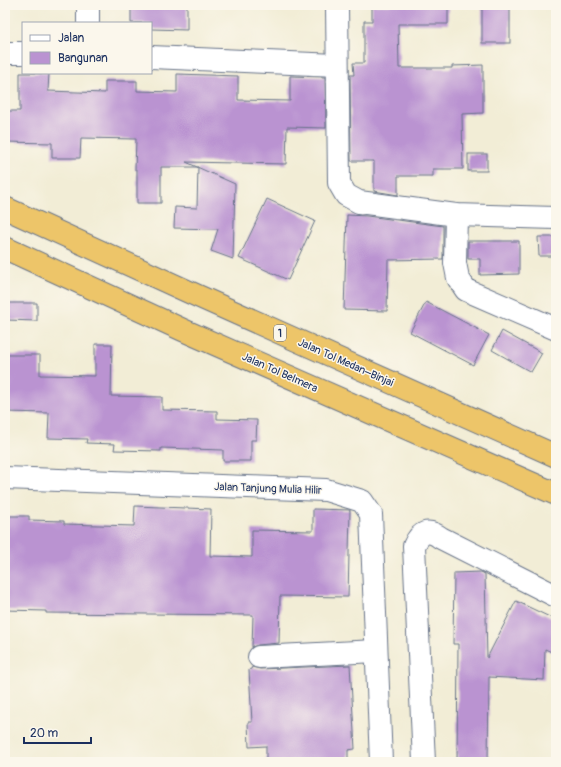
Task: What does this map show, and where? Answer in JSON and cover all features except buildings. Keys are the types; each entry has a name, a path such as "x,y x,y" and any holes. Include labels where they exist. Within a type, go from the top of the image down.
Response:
{"highway":[{"name":"Jalan Tol Medan–Binjai","path":"5,208 556,456"},
{"name":"Jalan Tol Belmera","path":"5,248 183,330 556,494"}],"street":[{"path":"88,5 88,22"},
{"path":"337,5 339,183 346,195 359,202 456,215 556,218"},
{"path":"5,53 22,53"},
{"path":"152,57 337,64"},
{"path":"456,215 455,263 458,278 466,290 556,329"},
{"name":"Jalan Tanjung Mulia Hilir","path":"5,478 326,490 362,501 371,514 380,762"},
{"path":"424,762 414,546 417,537 431,532 435,533 441,538 556,596"},
{"path":"259,657 376,650"}]}
